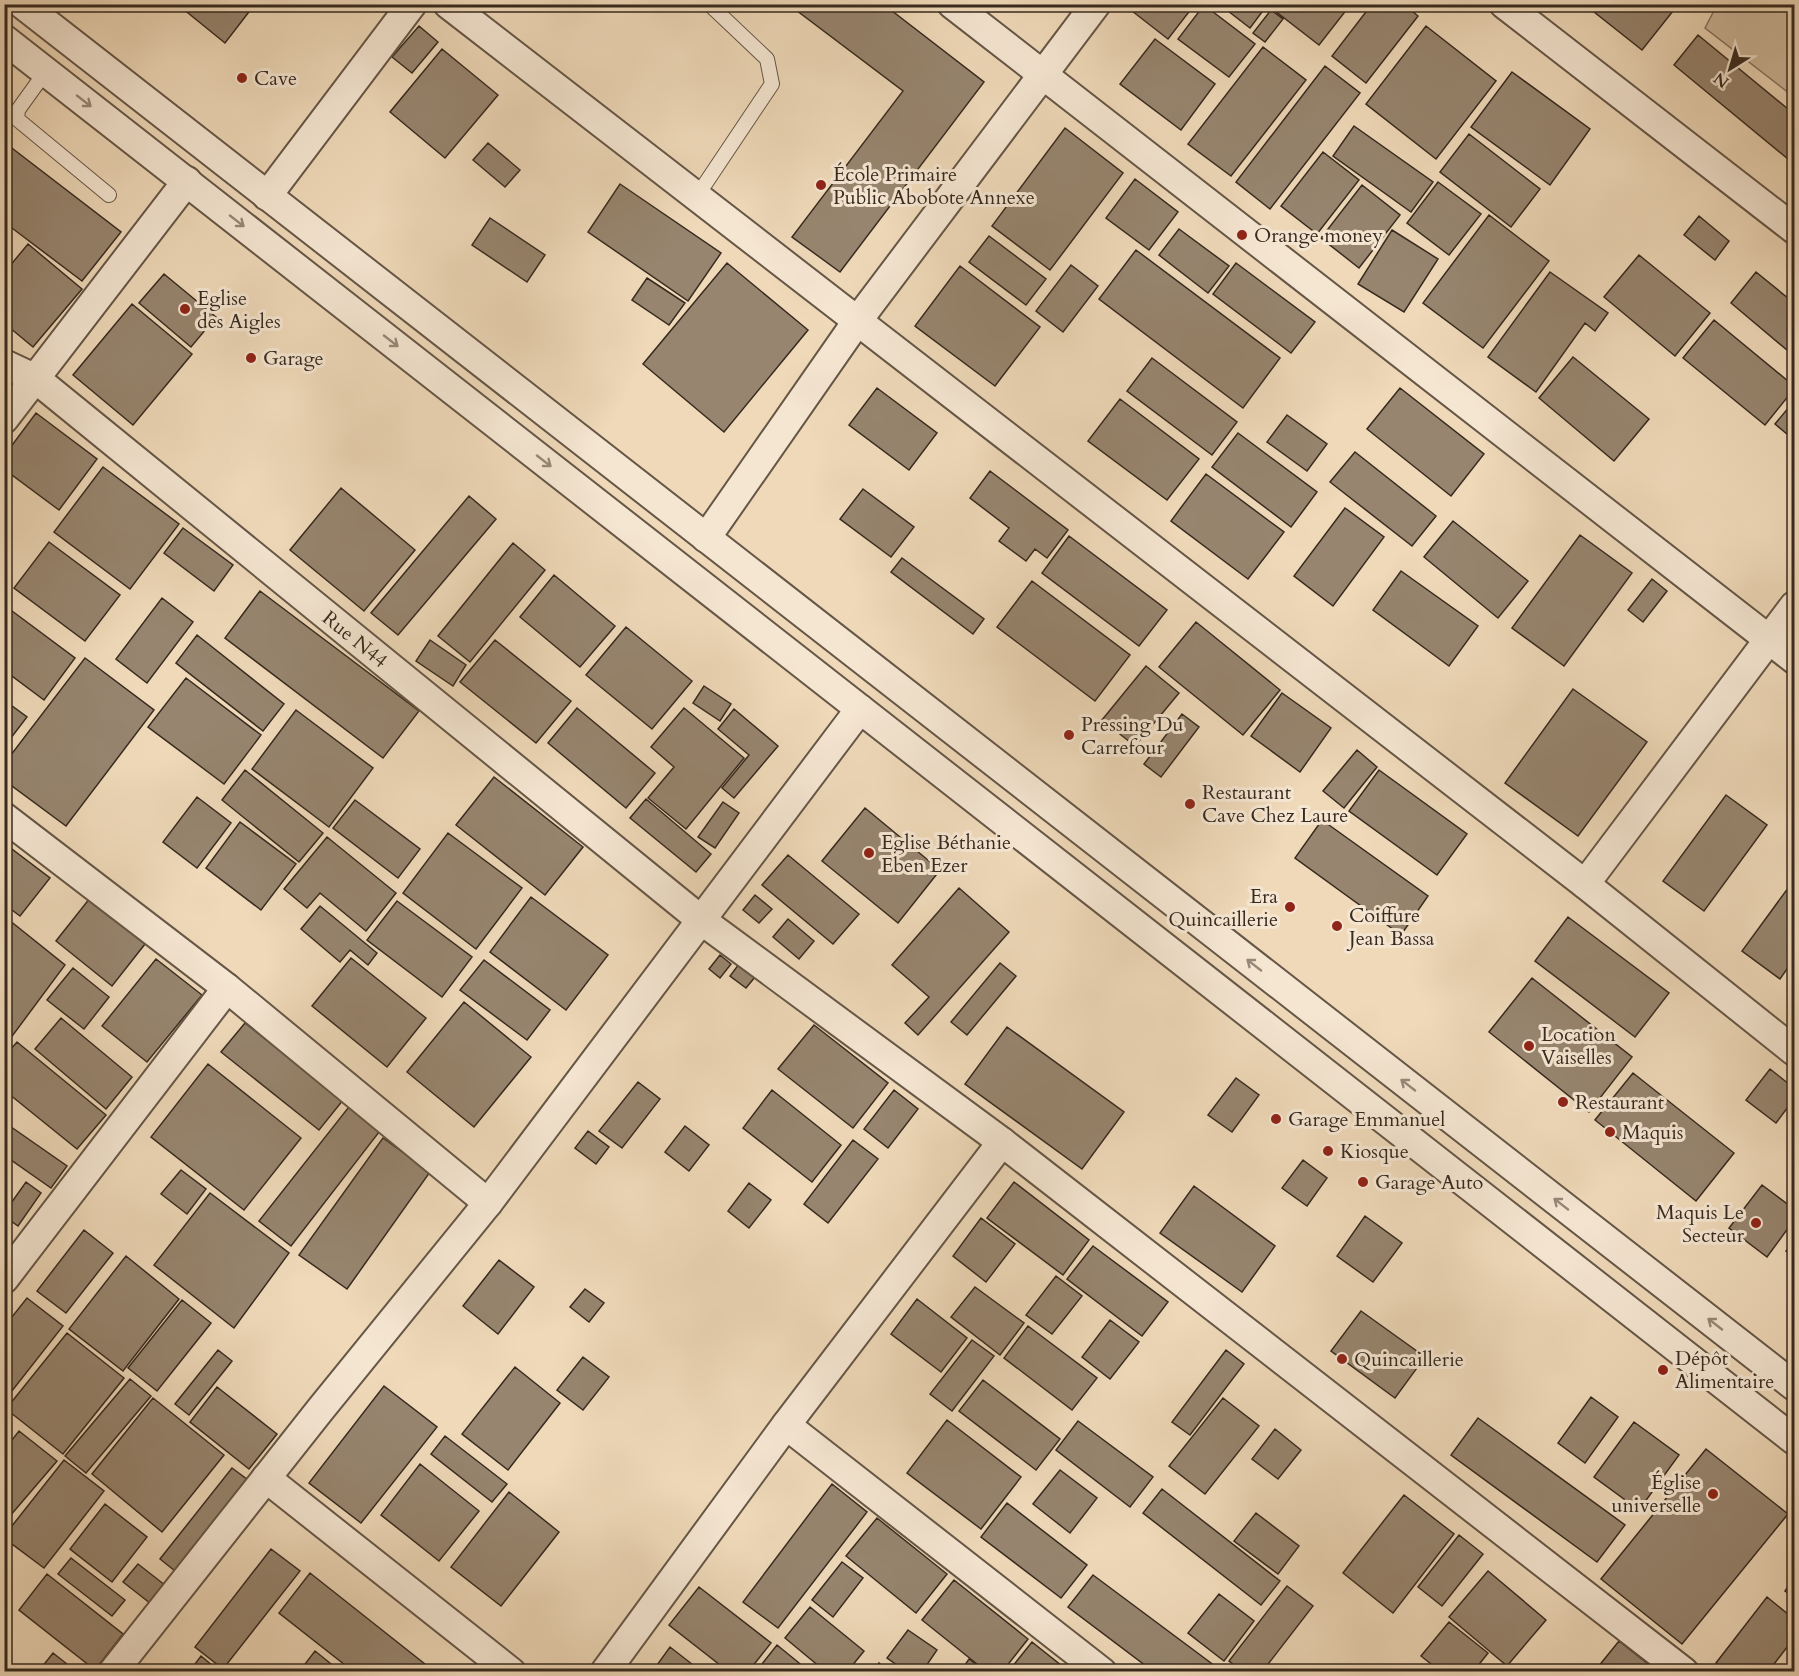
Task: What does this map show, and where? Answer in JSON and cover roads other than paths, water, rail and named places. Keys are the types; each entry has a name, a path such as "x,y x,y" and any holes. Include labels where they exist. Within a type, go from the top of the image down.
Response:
{"street":[{"path":"22,4 1794,1386"},
{"path":"267,196 412,4"},
{"path":"448,4 1586,884 1794,1051"},
{"path":"952,4 1794,659"},
{"path":"706,538 858,320 1096,4"},
{"path":"1504,4 1794,229"},
{"path":"4,39 1794,1440"},
{"path":"4,420 187,181"},
{"name":"Rue N44","path":"4,364 36,379 701,920 1002,1142 1684,1671"},
{"path":"1586,884 1794,606"},
{"path":"113,1671 488,1203 860,709"},
{"path":"4,818 227,988 488,1203"},
{"path":"4,1279 227,988"},
{"path":"605,1671 786,1425 1002,1142"},
{"path":"786,1425 1102,1671"},
{"path":"266,1478 512,1671"}],"lane":[{"path":"697,196 771,84 767,59 709,4"},
{"path":"46,71 18,111 17,119 109,195"}],"place":[{"name":"Cave","path":"242,78"},
{"name":"École Primaire Public Abobote Annexe","path":"821,185"},
{"name":"Orange money","path":"1242,235"},
{"name":"Eglise des Aigles","path":"185,309"},
{"name":"Garage","path":"251,358"},
{"name":"Pressing Du Carrefour","path":"1069,735"},
{"name":"Restaurant Cave Chez Laure","path":"1190,804"},
{"name":"Eglise Béthanie Eben Ezer","path":"869,853"},
{"name":"Era Quincaillerie","path":"1290,907"},
{"name":"Coiffure Jean Bassa","path":"1337,926"},
{"name":"Location Vaiselles","path":"1529,1046"},
{"name":"Restaurant","path":"1563,1102"},
{"name":"Garage Emmanuel","path":"1276,1119"},
{"name":"Maquis","path":"1610,1132"},
{"name":"Kiosque","path":"1328,1151"},
{"name":"Garage Auto","path":"1363,1182"},
{"name":"Maquis Le Secteur","path":"1756,1223"},
{"name":"Quincaillerie","path":"1342,1359"},
{"name":"Dépôt Alimentaire","path":"1663,1370"},
{"name":"Église universelle","path":"1713,1494"}]}
